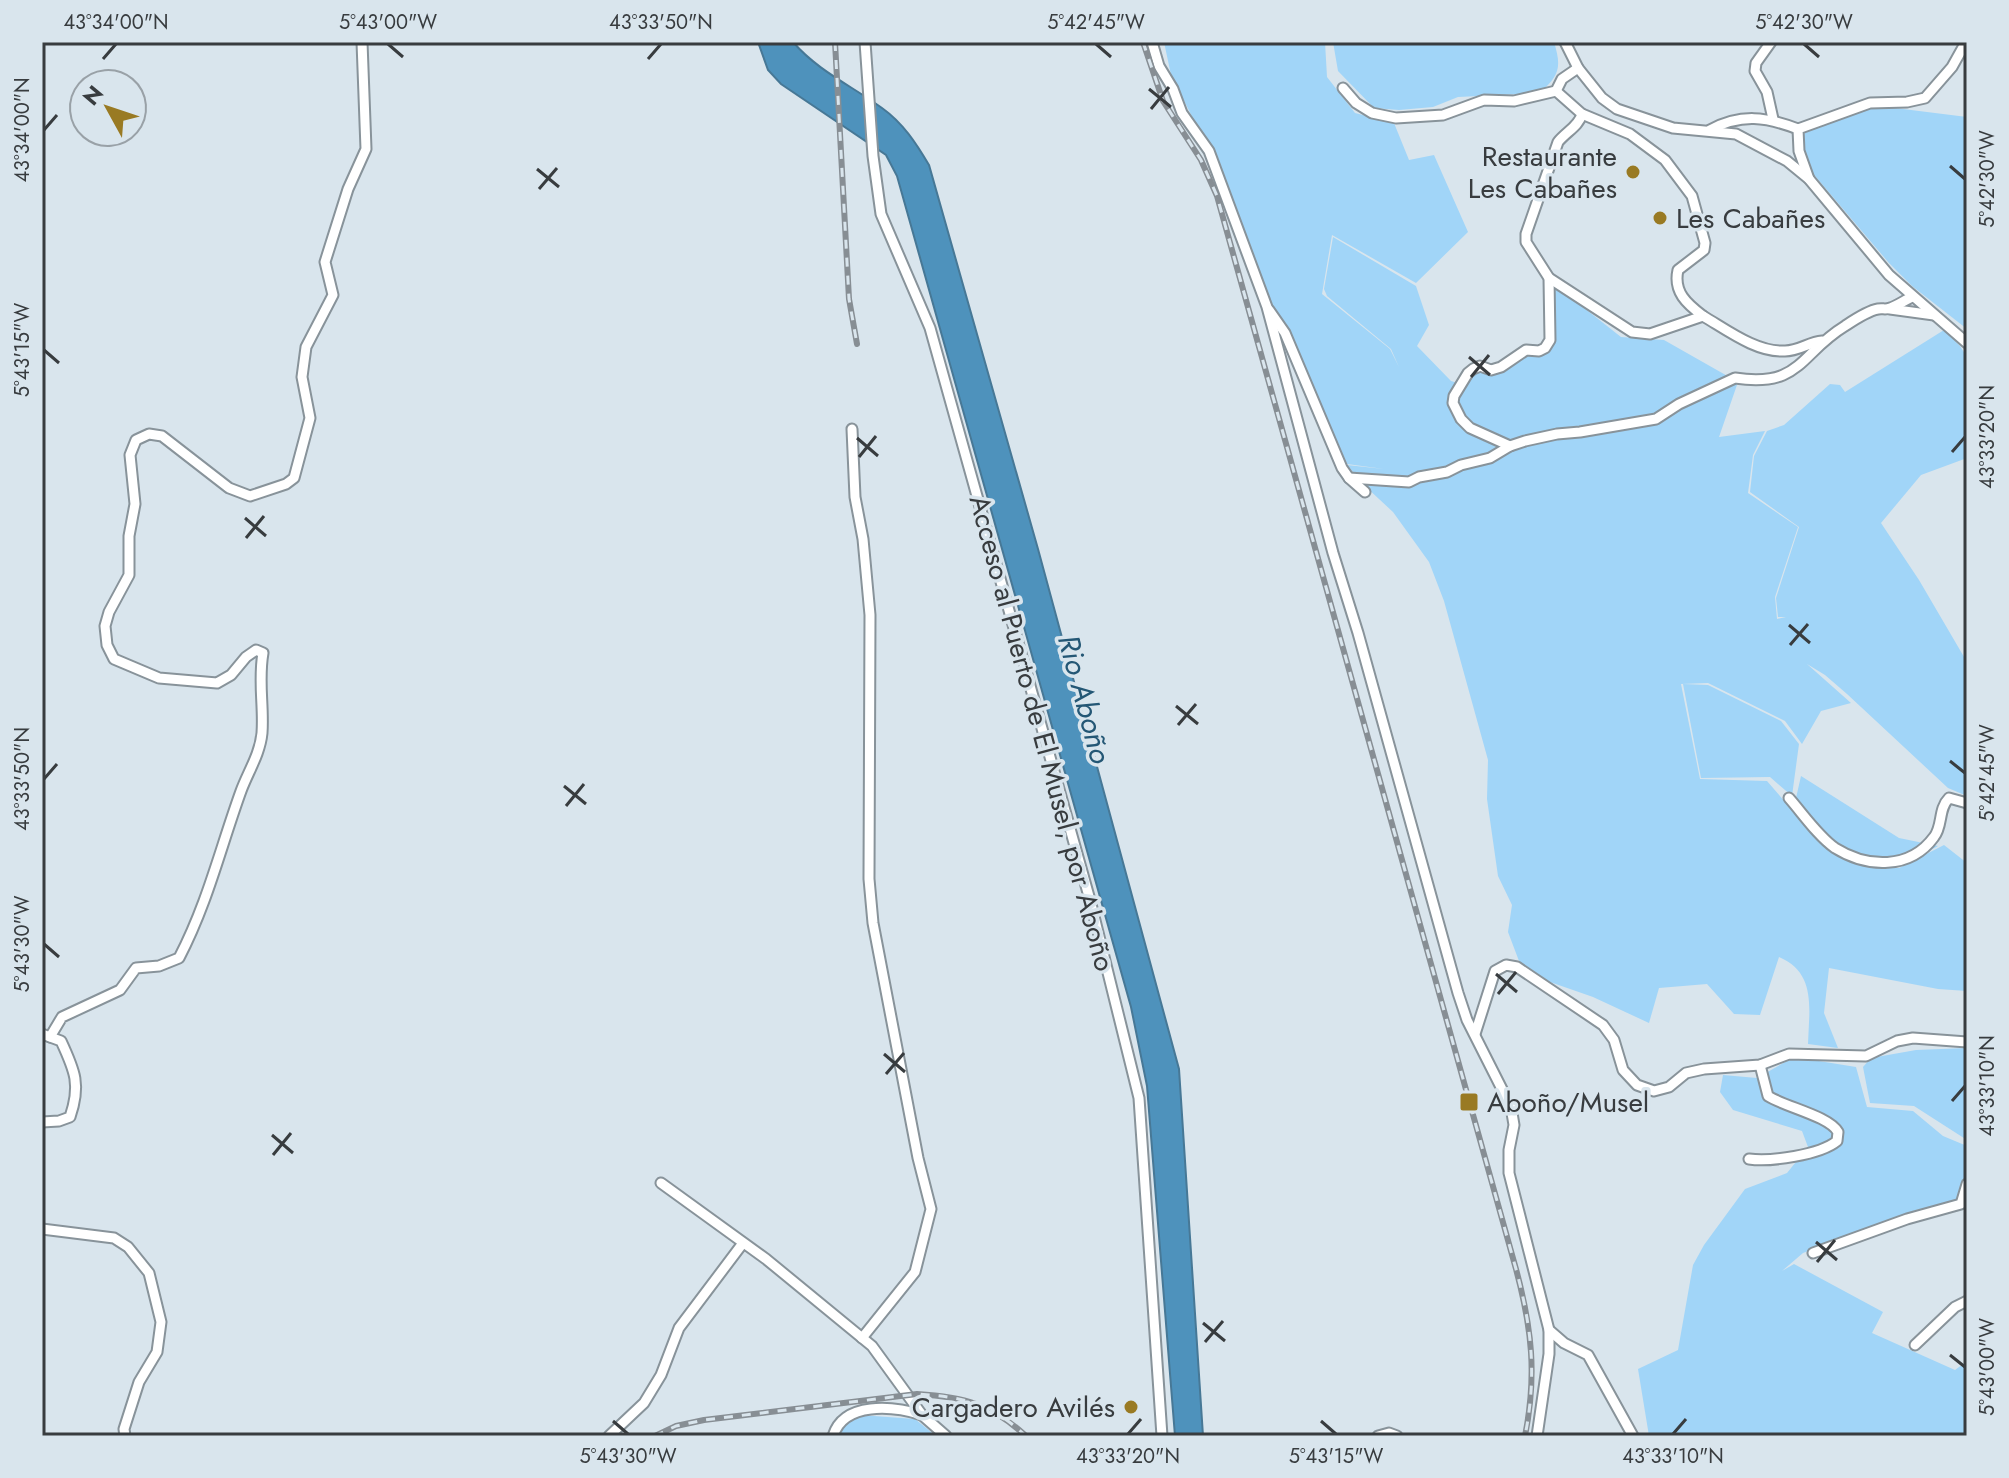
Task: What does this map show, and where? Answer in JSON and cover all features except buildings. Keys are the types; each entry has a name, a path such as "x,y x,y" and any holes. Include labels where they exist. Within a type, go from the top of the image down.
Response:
{"street":[{"path":"42,1122 70,1117 77,1096 76,1077 61,1041 46,1035 62,1017 120,990 136,968 159,966 179,958 199,920 262,734 259,692 263,653 256,650 231,675 217,683 159,678 114,659 107,645 105,626 109,612 129,575 129,536 135,504 130,455 136,440 149,434 162,436 229,488 250,496 286,484 294,478 310,418 302,377 306,347 333,295 325,262 348,189 366,149 362,42"},
{"name":"Acceso al Puerto de El Musel, por Aboño","path":"865,42 873,156 881,214 930,328 1090,900 1139,1098 1162,1436"},
{"path":"1152,42 1159,66 1173,89 1182,113 1209,151 1267,307 1333,553 1458,993 1467,1020 1511,1107 1514,1125 1509,1173 1549,1330 1549,1354 1537,1436"},
{"path":"1565,42 1578,68 1602,98 1617,109 1673,128 1736,134 1763,146 1809,179 1873,256 1912,297 1967,341"},
{"path":"1771,42 1756,63 1755,71 1767,92 1773,119"},
{"path":"1710,130 1736,119 1752,117 1773,119 1798,129 1870,103 1925,98 1952,67 1966,42"},
{"path":"1556,91 1562,79 1578,68"},
{"path":"1343,88 1356,103 1372,113 1396,118 1443,115 1484,100 1514,101 1556,91"},
{"path":"1556,91 1582,114 1630,134 1650,147 1665,160 1692,196 1705,243 1704,250 1682,266 1676,277 1685,302 1703,316 1752,344 1784,352 1813,341 1822,341 1877,309 1935,316"},
{"path":"1582,114 1580,121 1566,131 1558,142 1526,234 1526,242 1549,278 1632,332 1650,334 1703,316"},
{"path":"1798,129 1799,151 1809,179"},
{"path":"1510,446 1470,428 1453,403 1454,396 1473,369 1480,366 1491,370 1526,350 1545,348 1550,340 1549,278"},
{"path":"1890,309 1912,297"},
{"path":"1267,307 1285,333 1349,478 1365,492"},
{"path":"1349,478 1409,482 1490,458 1510,446 1557,434 1656,419 1679,404 1735,378 1750,382 1784,376 1818,349 1822,341"},
{"path":"852,429 855,497 863,539 870,615 869,879 873,923 918,1158 931,1209 915,1272 862,1338"},
{"path":"1789,798 1834,847 1879,864 1899,862 1924,848 1937,835 1943,805 1949,798 1967,803"},
{"path":"1475,1034 1495,971 1506,965 1517,967 1603,1025 1614,1040 1623,1070 1637,1085 1654,1091 1669,1087 1686,1073 1760,1065 1789,1054 1866,1056 1897,1041 1913,1038 1967,1042"},
{"path":"1749,1159 1761,1161 1817,1151 1837,1141 1838,1132 1830,1123 1768,1096 1760,1065"},
{"path":"661,1183 743,1243 862,1338 881,1358 922,1415 946,1436"},
{"path":"1813,1253 1907,1219 1964,1208 1967,1184"},
{"path":"42,1229 114,1238 141,1261 149,1273 161,1322 157,1352 139,1382 124,1429 125,1436"},
{"path":"609,1436 644,1403 661,1375 679,1328 743,1243"},
{"path":"1915,1345 1955,1307 1967,1301"},
{"path":"1549,1330 1564,1343 1588,1355 1633,1436"},
{"path":"833,1436 844,1416 859,1410 922,1415"},
{"path":"1378,1436 1389,1433 1397,1436"}],"shaded area":[{"path":"758,42 793,42 824,70 890,114 929,165 1038,549 1179,1069 1203,1436 1175,1436 1147,1086 1131,1007 897,176 886,155 781,84 768,70"},
{"path":"1164,42 1325,42 1327,77 1355,113 1394,123 1409,160 1434,155 1468,232 1416,283 1332,235 1322,294 1390,349 1399,367 1391,349 1327,296 1324,289 1333,237 1416,286 1429,325 1417,346 1451,381 1464,385 1478,371 1501,370 1527,351 1544,353 1552,339 1551,287 1555,285 1621,337 1664,340 1738,382 1719,437 1765,431 1753,455 1748,493 1798,527 1775,597 1777,619 1786,617 1778,617 1776,598 1799,527 1750,492 1754,456 1767,431 1784,425 1830,384 1840,385 1845,392 1944,330 1960,346 1967,357 1967,458 1921,475 1881,523 1967,662 1967,796 1948,788 1847,694 1807,664 1851,703 1821,711 1802,744 1785,721 1708,683 1681,684 1700,779 1767,781 1825,848 1866,867 1899,868 1944,845 1967,863 1967,991 1938,989 1829,968 1824,1013 1838,1048 1808,1044 1809,1006 1805,983 1791,964 1779,957 1760,1015 1734,1014 1707,984 1659,988 1649,1023 1593,997 1550,982 1519,961 1508,932 1512,905 1498,876 1487,799 1488,760 1444,601 1429,562 1393,512 1347,465 1384,469 1347,464 1287,326 1270,303 1224,180 1171,75"},
{"path":"1333,42 1554,42 1558,65 1555,76 1540,93 1458,97 1433,107 1399,110 1374,108 1338,71"},
{"path":"1895,108 1967,117 1967,329 1912,286 1889,263 1809,169 1801,141 1806,131 1868,109"},
{"path":"1683,684 1708,685 1781,721 1799,744 1792,796 1770,777 1701,778"},
{"path":"1801,776 1899,838 1938,846 1899,867 1866,865 1826,847 1814,833 1796,798"},
{"path":"1967,1048 1967,1140 1914,1106 1870,1103 1863,1067 1871,1058 1916,1050"},
{"path":"1794,1057 1856,1067 1867,1107 1913,1111 1943,1136 1967,1146 1967,1173 1956,1201 1916,1210 1803,1253 1782,1271 1794,1264 1883,1312 1872,1333 1955,1370 1967,1361 1967,1436 1649,1436 1638,1369 1678,1350 1693,1265 1704,1245 1745,1189 1787,1173 1808,1147 1802,1131 1733,1110 1720,1092 1723,1075 1757,1078"},
{"path":"860,1415 915,1419 936,1436 837,1436 848,1418"}],"railway":[{"path":"835,42 849,299 857,344"},
{"path":"1143,42 1163,101 1201,160 1217,196 1516,1269 1531,1352 1531,1393 1525,1436"},
{"path":"655,1436 676,1426 704,1420 917,1394 976,1404 1000,1416 1026,1436"}],"place":[{"name":"Restaurante Les Cabañes","path":"1633,172"},
{"name":"Les Cabañes","path":"1660,218"},
{"name":"Aboño/Musel","path":"1469,1102"},
{"name":"Cargadero Avilés","path":"1131,1407"}],"water label":[{"name":"Rio Aboño","path":"1085,699"}]}
